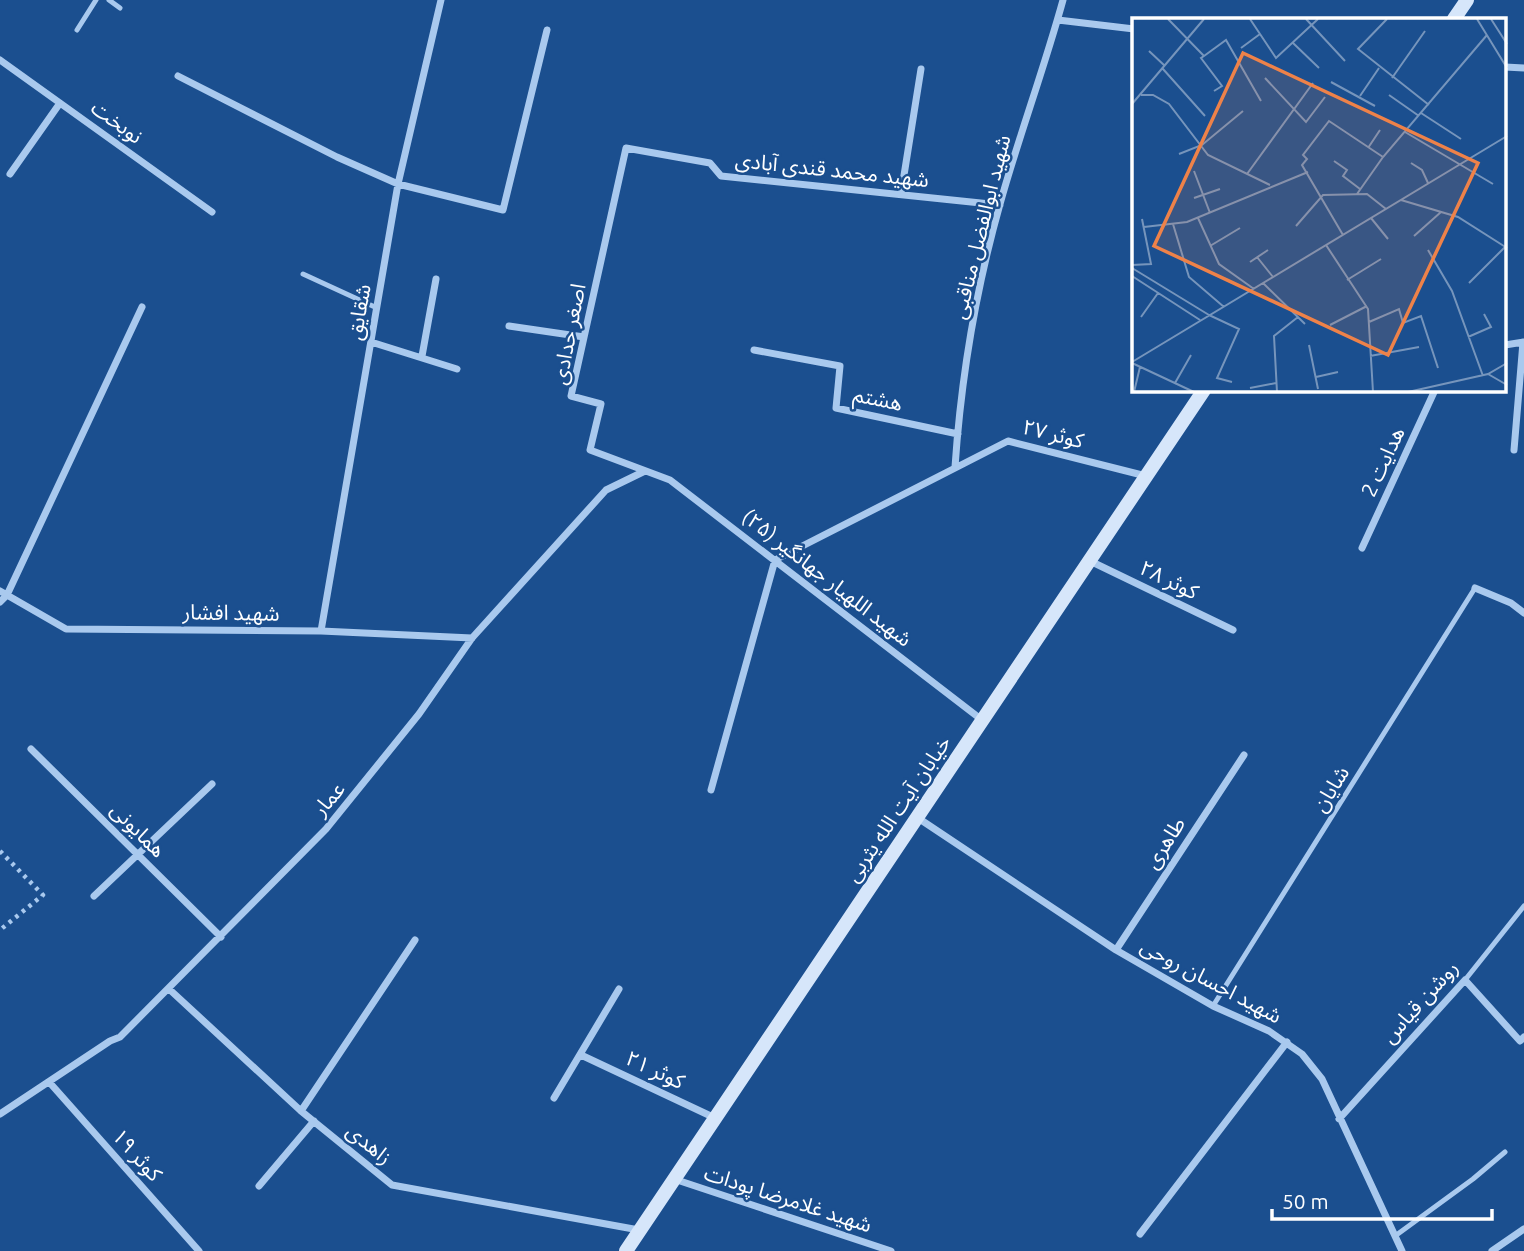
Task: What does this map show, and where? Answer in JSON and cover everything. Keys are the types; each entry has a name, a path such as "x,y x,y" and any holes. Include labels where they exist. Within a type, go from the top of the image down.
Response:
{"main road":[{"path":"1455,18 1467,0"},
{"name":"خیابان آیت الله یثربی","path":"625,1251 1146,476 1205,392"}],"street":[{"name":"شقایق","path":"321,631 398,184 441,0"},
{"name":"شهید ابوالفضل مناقبی","path":"956,467 958,434 979,296 1000,205 1063,0"},
{"path":"1058,20 1132,29"},
{"path":"178,76 337,157 398,184 503,209 547,30"},
{"name":"نوبخت","path":"0,60 212,212"},
{"path":"1506,67 1524,68"},
{"path":"901,194 921,69"},
{"path":"10,174 60,103"},
{"name":"شهید محمد قندی آبادی","path":"626,148 710,163 721,176 1000,205"},
{"name":"اصغر حدادی","path":"626,148 571,396 601,404 590,450 646,471"},
{"path":"422,356 436,279"},
{"path":"0,602 142,307"},
{"path":"509,326 584,337"},
{"path":"371,342 457,369"},
{"path":"1514,450 1523,342"},
{"name":"هشتم","path":"754,350 841,366 836,408 958,434"},
{"name":"هدایت 2","path":"1362,548 1434,392"},
{"name":"کوثر ۲۷","path":"775,560 1008,441 1146,476"},
{"name":"شهید اللهیار جهانگیر (۲۵)","path":"646,471 670,480 982,720"},
{"name":"عمار","path":"0,1114 120,1037 169,989 317,839 363,787 472,638 606,490 646,471"},
{"path":"711,790 775,560"},
{"name":"کوثر ۲۸","path":"1090,561 1233,630"},
{"path":"1475,589 1511,603 1524,613"},
{"name":"شهید افشار","path":"3,593 66,629 321,631 472,638"},
{"name":"همایونی","path":"30,748 221,937"},
{"name":"طاهری","path":"1116,950 1244,755"},
{"path":"94,896 212,784"},
{"name":"شهید احسان روحی","path":"917,817 1116,950 1213,1006 1287,1042 1317,1073 1402,1251"},
{"path":"301,1111 415,940"},
{"path":"1465,980 1520,1041 1524,1037"},
{"name":"روشن قیاس","path":"1339,1119 1465,980"},
{"name":"زاهدی","path":"169,989 301,1111 392,1185 640,1230"},
{"path":"554,1098 619,989"},
{"path":"1140,1234 1287,1042"},
{"name":"کوثر ۲۱","path":"581,1055 715,1118"},
{"name":"کوثر ۱۹","path":"50,1083 199,1251"},
{"path":"259,1186 314,1121"},
{"name":"شهید غلامرضا پودات","path":"674,1179 891,1251"},
{"path":"1492,1251 1524,1229"}],"lane":[{"path":"77,30 96,0"},
{"path":"108,0 120,8"},
{"path":"303,274 377,308"},
{"name":"شایان","path":"1213,1006 1475,589"},
{"name":"روشن قیاس","path":"1465,980 1524,906"},
{"path":"1395,1236 1474,1179 1505,1152"}],"path":[{"path":"0,850 43,895 0,930"}]}
